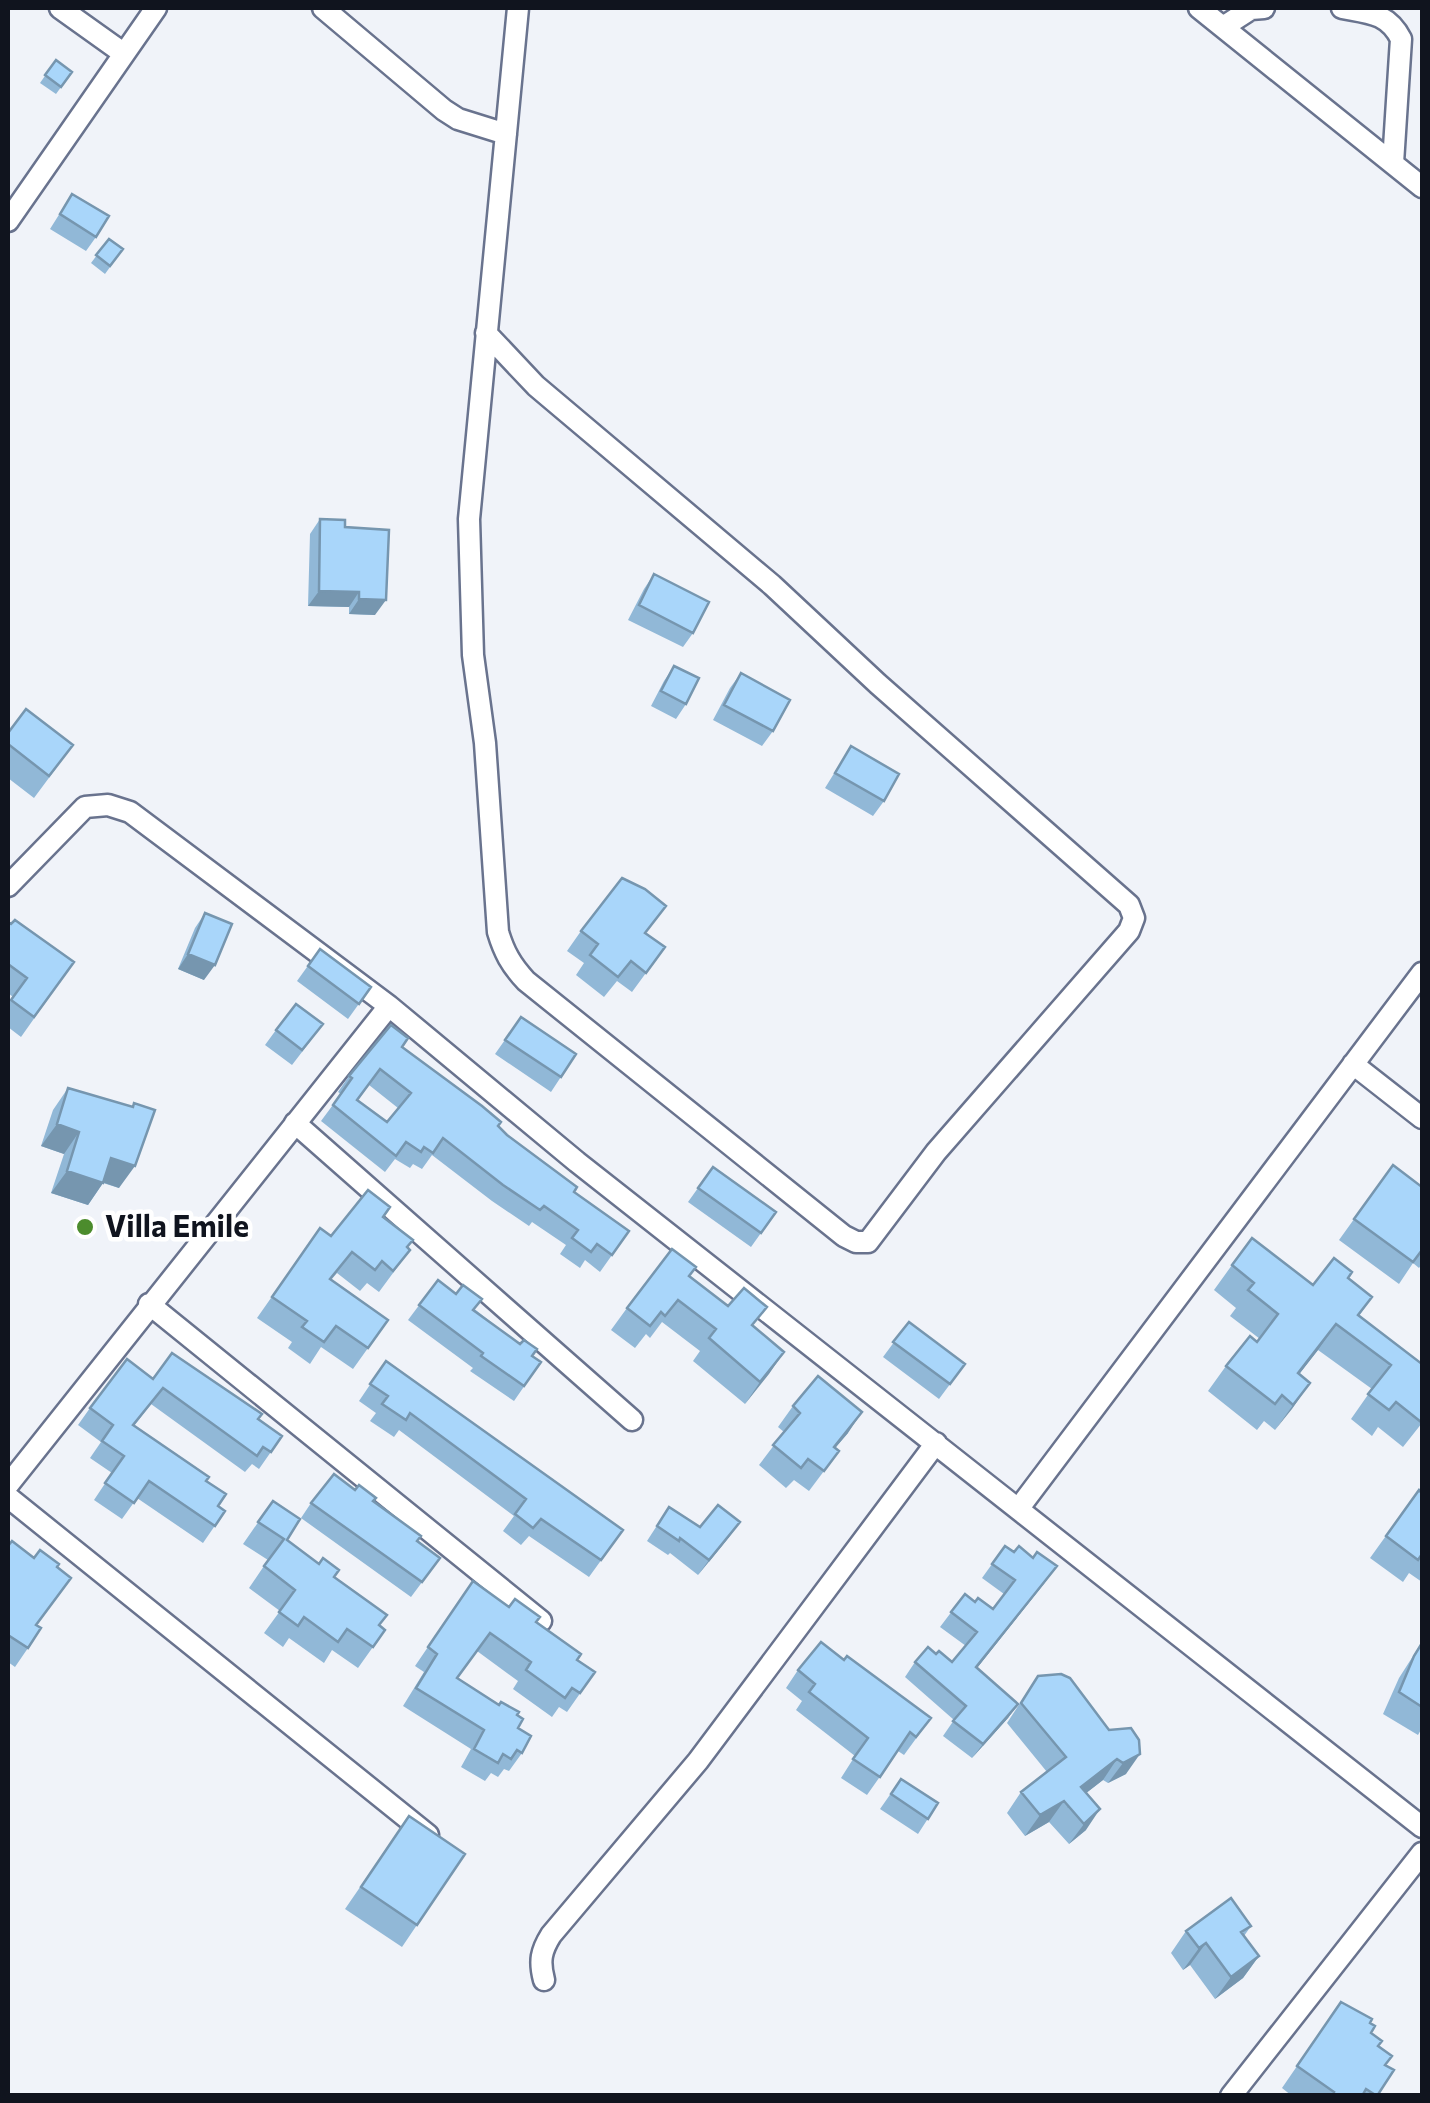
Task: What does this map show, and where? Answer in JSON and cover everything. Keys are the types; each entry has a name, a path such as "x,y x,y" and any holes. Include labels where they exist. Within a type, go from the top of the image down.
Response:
{"street":[{"path":"60,8 123,54"},
{"path":"8,221 156,8"},
{"path":"323,8 444,110 506,134"},
{"path":"486,333 536,386 772,585 1128,905 1134,918 1129,932 936,1152 868,1242 844,1236 526,980 503,950 498,932 485,743 473,654 469,519 486,333 518,8"},
{"path":"1200,8 1422,187"},
{"path":"1223,26 1252,9 1264,8"},
{"path":"1342,8 1393,23 1401,39 1393,163"},
{"path":"8,886 85,807 108,805 130,812 388,1006 576,1162 1422,1828"},
{"path":"1019,1508 1422,973"},
{"path":"8,1485 388,1006"},
{"path":"1353,1064 1422,1118"},
{"path":"295,1123 632,1420"},
{"path":"148,1304 541,1620"},
{"path":"544,1980 541,1951 551,1935 698,1761 936,1443"},
{"path":"8,1496 433,1839"},
{"path":"1230,2096 1422,1854"}],"building":[{"path":"56,60 72,72 61,87 45,75"},
{"path":"72,194 109,216 96,237 60,214"},
{"path":"109,239 123,249 110,266 96,255"},
{"path":"320,519 345,520 345,527 389,530 386,600 359,599 359,592 319,591"},
{"path":"654,574 709,602 693,633 639,605"},
{"path":"674,666 699,678 686,704 661,691"},
{"path":"741,673 790,700 773,731 724,705"},
{"path":"26,709 73,745 49,776 8,744 8,733"},
{"path":"851,746 899,774 884,801 835,773"},
{"path":"622,878 645,889 666,906 645,933 665,947 646,973 631,961 618,977 590,955 598,944 581,931"},
{"path":"205,913 232,924 215,965 188,954"},
{"path":"15,920 74,962 34,1017 11,1000 27,978 8,964 8,922"},
{"path":"320,949 371,987 359,1004 308,966"},
{"path":"296,1004 323,1024 302,1050 276,1030"},
{"path":"521,1017 576,1054 561,1077 505,1040"},
{"path":"391,1025 408,1038 402,1047 482,1106 501,1122 498,1126 507,1135 577,1187 574,1192 629,1231 612,1255 597,1244 591,1252 572,1238 578,1230 544,1206 540,1210 503,1185 443,1138 433,1153 424,1147 421,1152 406,1142 396,1156 333,1105 352,1078 349,1076","holes":["380,1069 411,1093 387,1122 357,1100"]},
{"path":"68,1088 155,1110 135,1166 111,1158 103,1183 67,1171 79,1132 57,1124"},
{"path":"1393,1165 1422,1187 1422,1250 1413,1262 1354,1219"},
{"path":"713,1167 776,1212 761,1233 698,1188"},
{"path":"368,1190 390,1207 383,1217 413,1240 393,1271 382,1261 375,1270 352,1252 330,1279 388,1320 368,1348 336,1326 324,1342 302,1327 307,1321 272,1297 320,1228 331,1236"},
{"path":"1252,1238 1313,1285 1334,1258 1352,1272 1348,1278 1372,1297 1358,1315 1422,1364 1421,1422 1396,1402 1389,1410 1368,1394 1391,1365 1336,1324 1298,1373 1310,1383 1293,1405 1282,1395 1275,1404 1226,1366 1250,1336 1257,1342 1278,1314 1248,1290 1254,1283 1232,1265"},
{"path":"672,1249 696,1267 689,1276 728,1306 744,1288 767,1307 752,1325 784,1352 760,1382 709,1338 716,1329 678,1300 650,1326 627,1308"},
{"path":"438,1280 456,1294 463,1285 482,1299 473,1310 520,1344 524,1340 537,1349 532,1356 541,1362 524,1386 419,1305"},
{"path":"909,1322 965,1364 950,1384 893,1342"},
{"path":"172,1353 262,1414 258,1419 282,1436 271,1452 263,1447 257,1456 163,1388 133,1425 209,1477 206,1481 226,1494 218,1506 225,1511 215,1526 149,1481 134,1503 105,1483 124,1456 102,1441 113,1425 90,1408 127,1359 153,1379"},
{"path":"386,1361 623,1530 601,1560 541,1519 533,1528 515,1514 526,1499 410,1413 406,1420 382,1404 388,1396 370,1384"},
{"path":"818,1376 862,1412 834,1447 839,1451 824,1471 808,1459 801,1468 773,1445 800,1413 793,1406"},
{"path":"334,1474 355,1490 359,1485 376,1498 373,1501 421,1536 417,1541 440,1558 422,1582 311,1503"},
{"path":"1419,1490 1422,1554 1418,1560 1386,1536"},
{"path":"273,1501 300,1519 287,1540 319,1564 323,1558 339,1570 334,1577 387,1615 379,1625 385,1630 373,1647 347,1629 338,1642 304,1617 298,1626 279,1612 295,1590 264,1566 284,1539 258,1522"},
{"path":"718,1505 740,1522 709,1560 657,1526 669,1507 700,1527"},
{"path":"12,1541 34,1558 40,1550 71,1578 36,1625 41,1628 28,1648 8,1635 8,1546"},
{"path":"1005,1546 1014,1552 1019,1546 1033,1558 1037,1552 1057,1566 976,1667 1018,1704 983,1744 953,1721 966,1706 915,1662 928,1647 952,1662 977,1632 951,1612 965,1594 993,1609 1015,1580 992,1564"},
{"path":"473,1581 509,1607 515,1599 540,1617 536,1622 581,1654 577,1660 595,1672 580,1693 572,1688 565,1698 526,1670 531,1662 490,1633 457,1678 499,1705 501,1702 519,1712 517,1715 523,1719 518,1728 531,1736 522,1753 517,1750 511,1759 503,1754 498,1763 474,1749 484,1730 416,1688 437,1654 428,1647"},
{"path":"821,1642 844,1660 847,1656 931,1718 916,1737 910,1732 880,1777 853,1759 868,1738 809,1692 815,1684 798,1670"},
{"path":"1422,1643 1422,1707 1399,1692"},
{"path":"1061,1674 1070,1678 1109,1730 1131,1728 1139,1740 1140,1754 1123,1763 1117,1759 1081,1787 1100,1809 1084,1824 1064,1801 1040,1815 1021,1792 1066,1757 1021,1703 1038,1676"},
{"path":"901,1779 938,1803 928,1819 891,1794"},
{"path":"409,1816 465,1854 417,1925 361,1887"},
{"path":"1231,1898 1251,1926 1241,1932 1259,1956 1231,1977 1206,1943 1199,1948 1186,1931"},
{"path":"1341,2002 1372,2019 1370,2023 1375,2026 1371,2033 1382,2041 1378,2046 1392,2056 1385,2065 1394,2070 1377,2096 1366,2089 1362,2096 1331,2096 1334,2092 1297,2066"}],"place":[{"name":"Villa Emile","path":"85,1227"}]}
